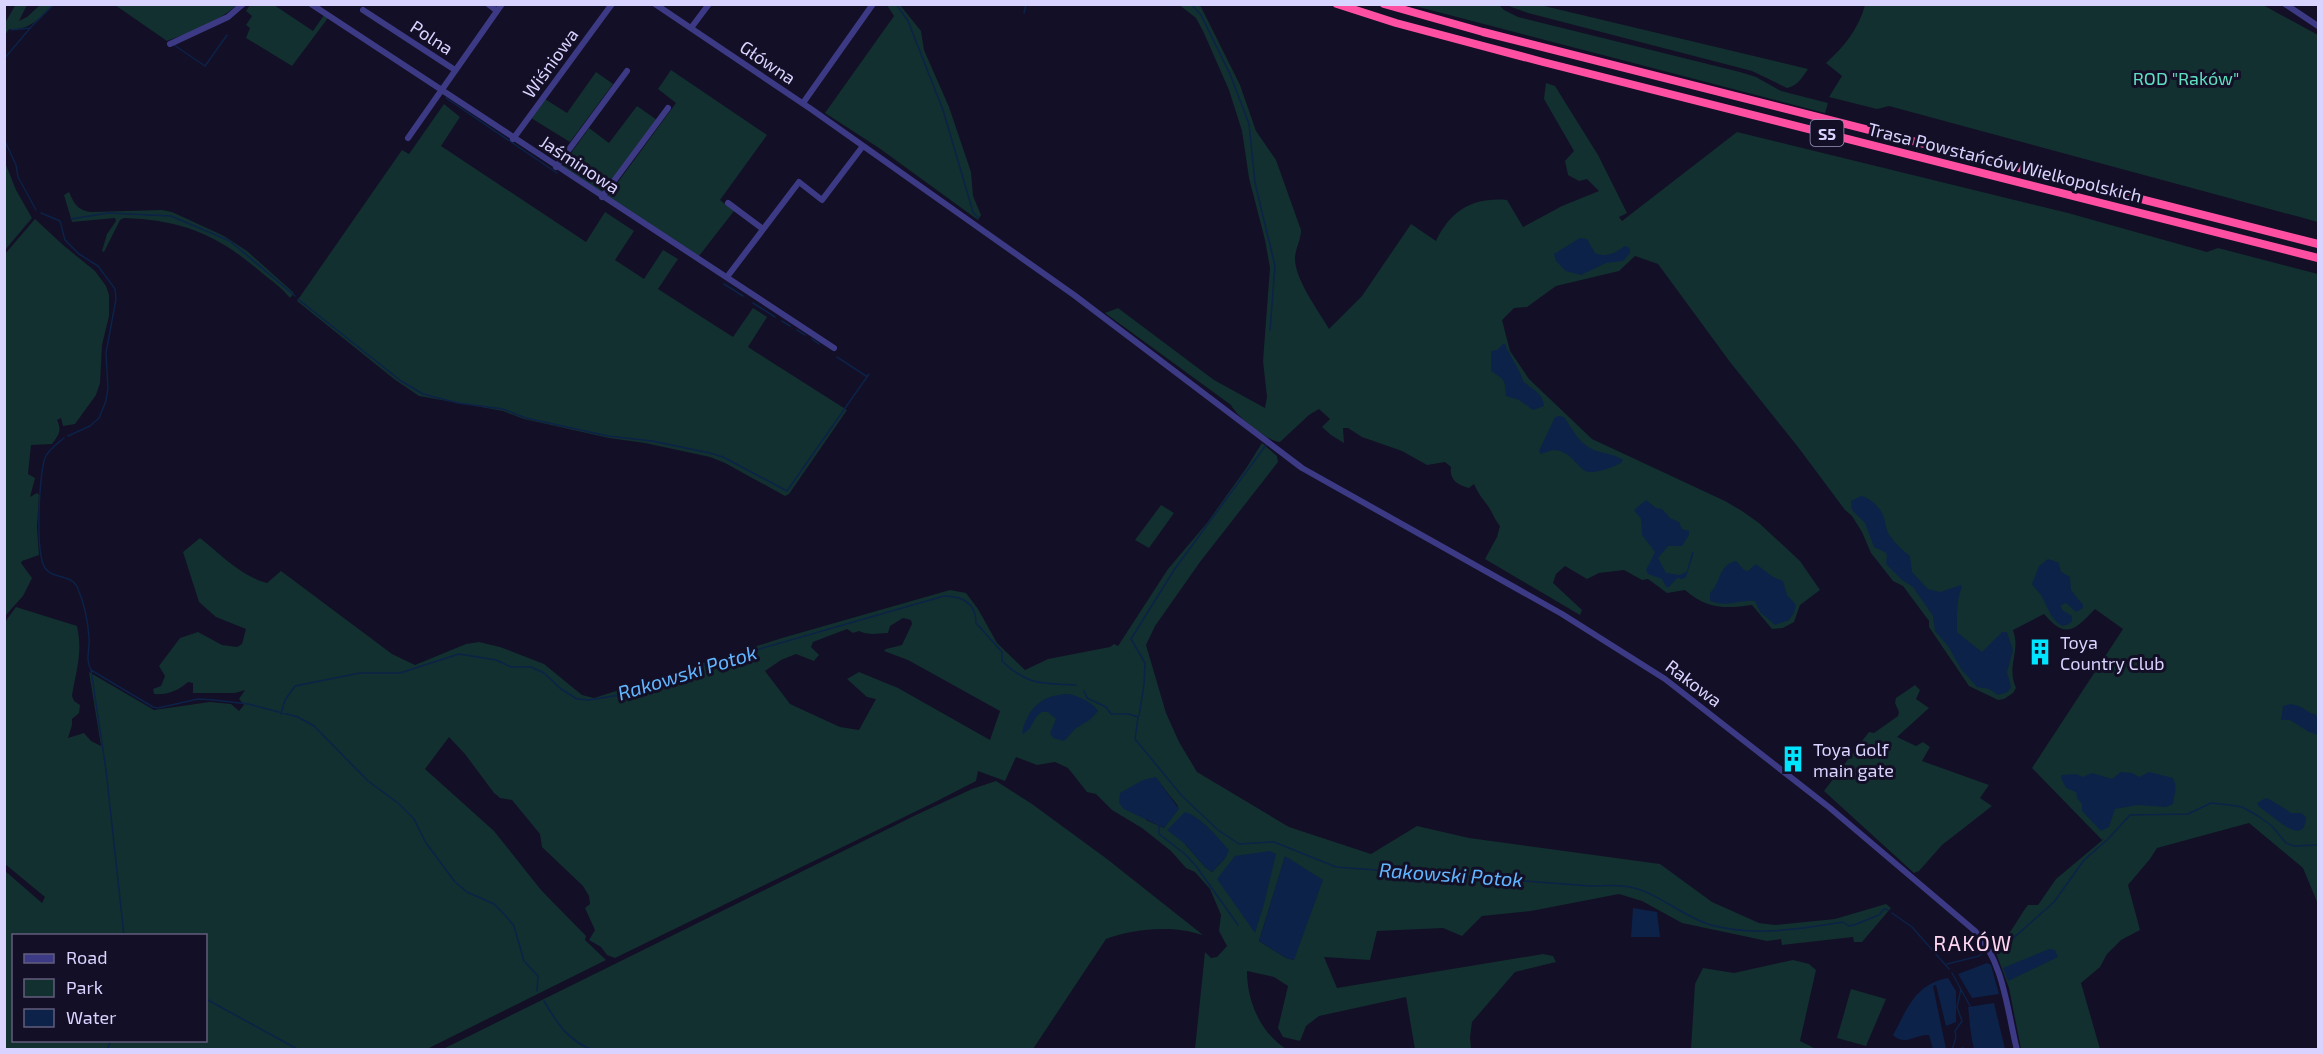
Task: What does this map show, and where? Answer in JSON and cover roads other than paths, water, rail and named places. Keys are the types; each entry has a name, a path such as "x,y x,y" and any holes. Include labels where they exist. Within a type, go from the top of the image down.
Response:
{"highway":[{"name":"Trasa Powstańców Wielkopolskich","path":"1337,4 1396,23 1522,56 2319,258"},
{"name":"Trasa Powstańców Wielkopolskich","path":"1384,4 1493,35 2319,244"}],"street":[{"path":"170,44 228,17 243,4"},
{"name":"Jaśminowa","path":"311,4 834,348"},
{"path":"488,4 497,11"},
{"name":"Polna","path":"408,138 502,4"},
{"name":"Wiśniowa","path":"513,139 612,4"},
{"name":"Główna","path":"656,4 803,103 1074,295 1258,434"},
{"path":"691,28 709,4"},
{"path":"803,103 873,4"},
{"path":"2285,4 2319,26"},
{"name":"Polna","path":"363,10 455,70"},
{"path":"556,167 627,71"},
{"path":"602,196 668,108"},
{"path":"727,277 799,182 822,200 863,146"},
{"path":"728,202 763,229"},
{"name":"Rakowa","path":"1258,434 1316,477 1562,614 1625,652 1665,679 1840,815 1982,939 1994,959 2017,1050"}],"water":[{"path":"1580,238 1587,239 1595,253 1611,254 1625,246 1630,248 1630,253 1623,261 1606,263 1581,275 1566,271 1556,261 1554,254"},
{"path":"1503,344 1523,381 1539,394 1544,406 1533,410 1519,400 1506,396 1503,380 1491,371 1491,351 1497,350"},
{"path":"1555,417 1564,417 1588,447 1618,457 1623,460 1621,463 1601,471 1589,472 1582,469 1571,457 1561,451 1552,450 1541,454 1539,451"},
{"path":"1861,496 1872,501 1881,511 1889,534 1910,556 1912,572 1928,589 1940,592 1961,585 1957,615 1959,634 1982,652 2002,632 2007,632 2013,650 2007,672 2011,687 2008,692 1998,695 1989,689 1977,687 1961,669 1948,646 1935,631 1933,616 1913,587 1902,580 1886,564 1887,555 1874,547 1865,523 1852,510 1851,501"},
{"path":"1646,500 1679,522 1682,529 1689,531 1682,546 1668,546 1658,558 1666,573 1680,575 1687,571 1692,552 1694,553 1686,577 1677,578 1669,587 1666,587 1662,579 1648,574 1646,570 1655,552 1642,535 1641,519 1634,510"},
{"path":"2048,559 2059,563 2061,572 2070,577 2071,590 2083,605 2083,608 2076,612 2066,603 2061,605 2062,610 2072,616 2072,621 2067,625 2062,625 2053,618 2041,595 2032,584 2039,566"},
{"path":"1736,561 1744,570 1748,571 1756,564 1773,577 1783,581 1787,595 1796,605 1789,620 1775,625 1760,612 1755,601 1723,604 1710,601 1710,593 1723,570"},
{"path":"1068,694 1085,700 1098,711 1064,741 1053,738 1050,733 1056,719 1048,712 1038,715 1029,729 1022,733 1032,709 1051,697"},
{"path":"2290,704 2315,714 2318,718 2318,735 2290,720 2281,720 2283,706"},
{"path":"2121,772 2132,773 2139,777 2149,772 2173,778 2175,788 2173,804 2166,807 2137,805 2115,809 2109,827 2101,831 2082,811 2082,804 2076,792 2066,788 2061,778 2062,775 2076,774 2083,777 2092,773 2112,779"},
{"path":"1156,777 1179,809 1164,828 1124,809 1119,803 1120,793 1143,780"},
{"path":"2266,798 2291,813 2301,813 2306,817 2304,827 2294,830 2286,827 2259,807 2257,803"},
{"path":"1185,812 1204,823 1229,850 1226,857 1212,872 1185,844 1167,830"},
{"path":"1270,851 1276,854 1255,933 1217,879 1235,856"},
{"path":"1285,856 1323,880 1294,960 1286,958 1259,941"},
{"path":"1633,908 1657,912 1660,937 1631,937"},
{"path":"2049,949 2055,950 2058,957 2008,981 2003,968"},
{"path":"1987,963 1991,965 1999,994 1972,998 1958,974"},
{"path":"1948,978 1956,991 1956,1022 1946,1026 1936,985 1933,986 1946,1049 1933,1049 1929,1035 1902,1040 1893,1035 1908,1007 1920,992 1937,981"},
{"path":"1994,1003 2005,1049 1974,1049 1968,1007"}],"waterway":[{"name":"Rakowski Potok","path":"4,59 54,4"},
{"path":"896,4 908,21 943,110 973,212 978,218"},
{"path":"1024,13 1026,4"},
{"path":"1191,4 1201,15 1230,74 1249,124 1255,183 1275,266 1270,330"},
{"path":"11,30 30,28"},
{"path":"174,45 205,66 227,35"},
{"path":"446,98 557,173"},
{"name":"Rakowski Potok","path":"4,139 16,165 18,177 36,210"},
{"name":"Rakowski Potok","path":"41,213 60,221 65,240 79,254 98,266 115,289 116,299 106,353 108,388 106,401 99,418 90,426 68,436"},
{"path":"71,219 108,213 171,216 230,241 295,296"},
{"path":"724,284 743,296"},
{"path":"298,299 401,381 423,394 458,403 503,409 526,418 608,436 652,441 710,453 723,457 787,491 869,374"},
{"path":"753,303 775,317"},
{"path":"782,321 790,326"},
{"path":"797,330 805,335"},
{"path":"812,339 819,344"},
{"path":"837,357 866,376"},
{"name":"Rakowski Potok","path":"64,438 48,452 43,467 39,513 40,547 42,560 48,572 67,578 75,584 80,594 88,626 88,662 106,770 124,934"},
{"path":"1139,716 1145,663 1131,639 1174,570 1266,445"},
{"name":"Rakowski Potok","path":"281,714 285,700 295,686 360,673 400,673 459,654 496,660 511,667 531,667 544,673 561,689 577,699 589,700 620,695 655,679 944,596 957,597 971,606 976,623 1002,652 1002,661 1011,669 1036,682 1076,685"},
{"name":"Rakowski Potok","path":"91,670 153,707 158,708 198,699 248,704 298,717 314,726 368,781 398,803 414,819 426,843 455,882 467,892 494,904 505,915 514,926 524,961 538,976 537,991"},
{"name":"Rakowski Potok","path":"1084,691 1087,698 1106,707 1111,714 1129,714 1138,717 1135,739 1182,796 1218,830 1239,844 1274,842 1336,867 1591,886 1623,886 1645,892 1700,921 1744,931 1777,931 1843,922 1849,926 1879,915 1884,909 1889,910"},
{"name":"Rakowski Potok","path":"1995,942 2009,942 2054,902 2084,860 2130,815 2188,814 2211,803 2230,805 2242,807 2258,816 2272,826 2286,843 2294,846 2318,845"},
{"path":"1159,826 1159,834 1185,854 1196,866 1238,925"},
{"name":"Rakowski Potok","path":"1892,913 1912,927 1949,969"},
{"name":"Rakowski Potok","path":"1947,964 1979,956 1985,951"},
{"path":"1952,973 1970,1006"},
{"path":"1952,1050 1956,1037 1955,1031 1962,1021 1957,1007 1961,989"},
{"path":"207,1000 299,1050"},
{"path":"544,1001 570,1036 593,1050"},
{"path":"107,1050 110,1042"},
{"path":"1958,1050 1963,1048 1966,1050"}],"place":[{"name":"Toya Country Club","path":"2040,652"},
{"name":"Toya Golf main gate","path":"1793,759"}],"district":[{"name":"RAKÓW","path":"1973,942"}],"park label":[{"name":"ROD \"Raków\"","path":"2186,78"}]}
